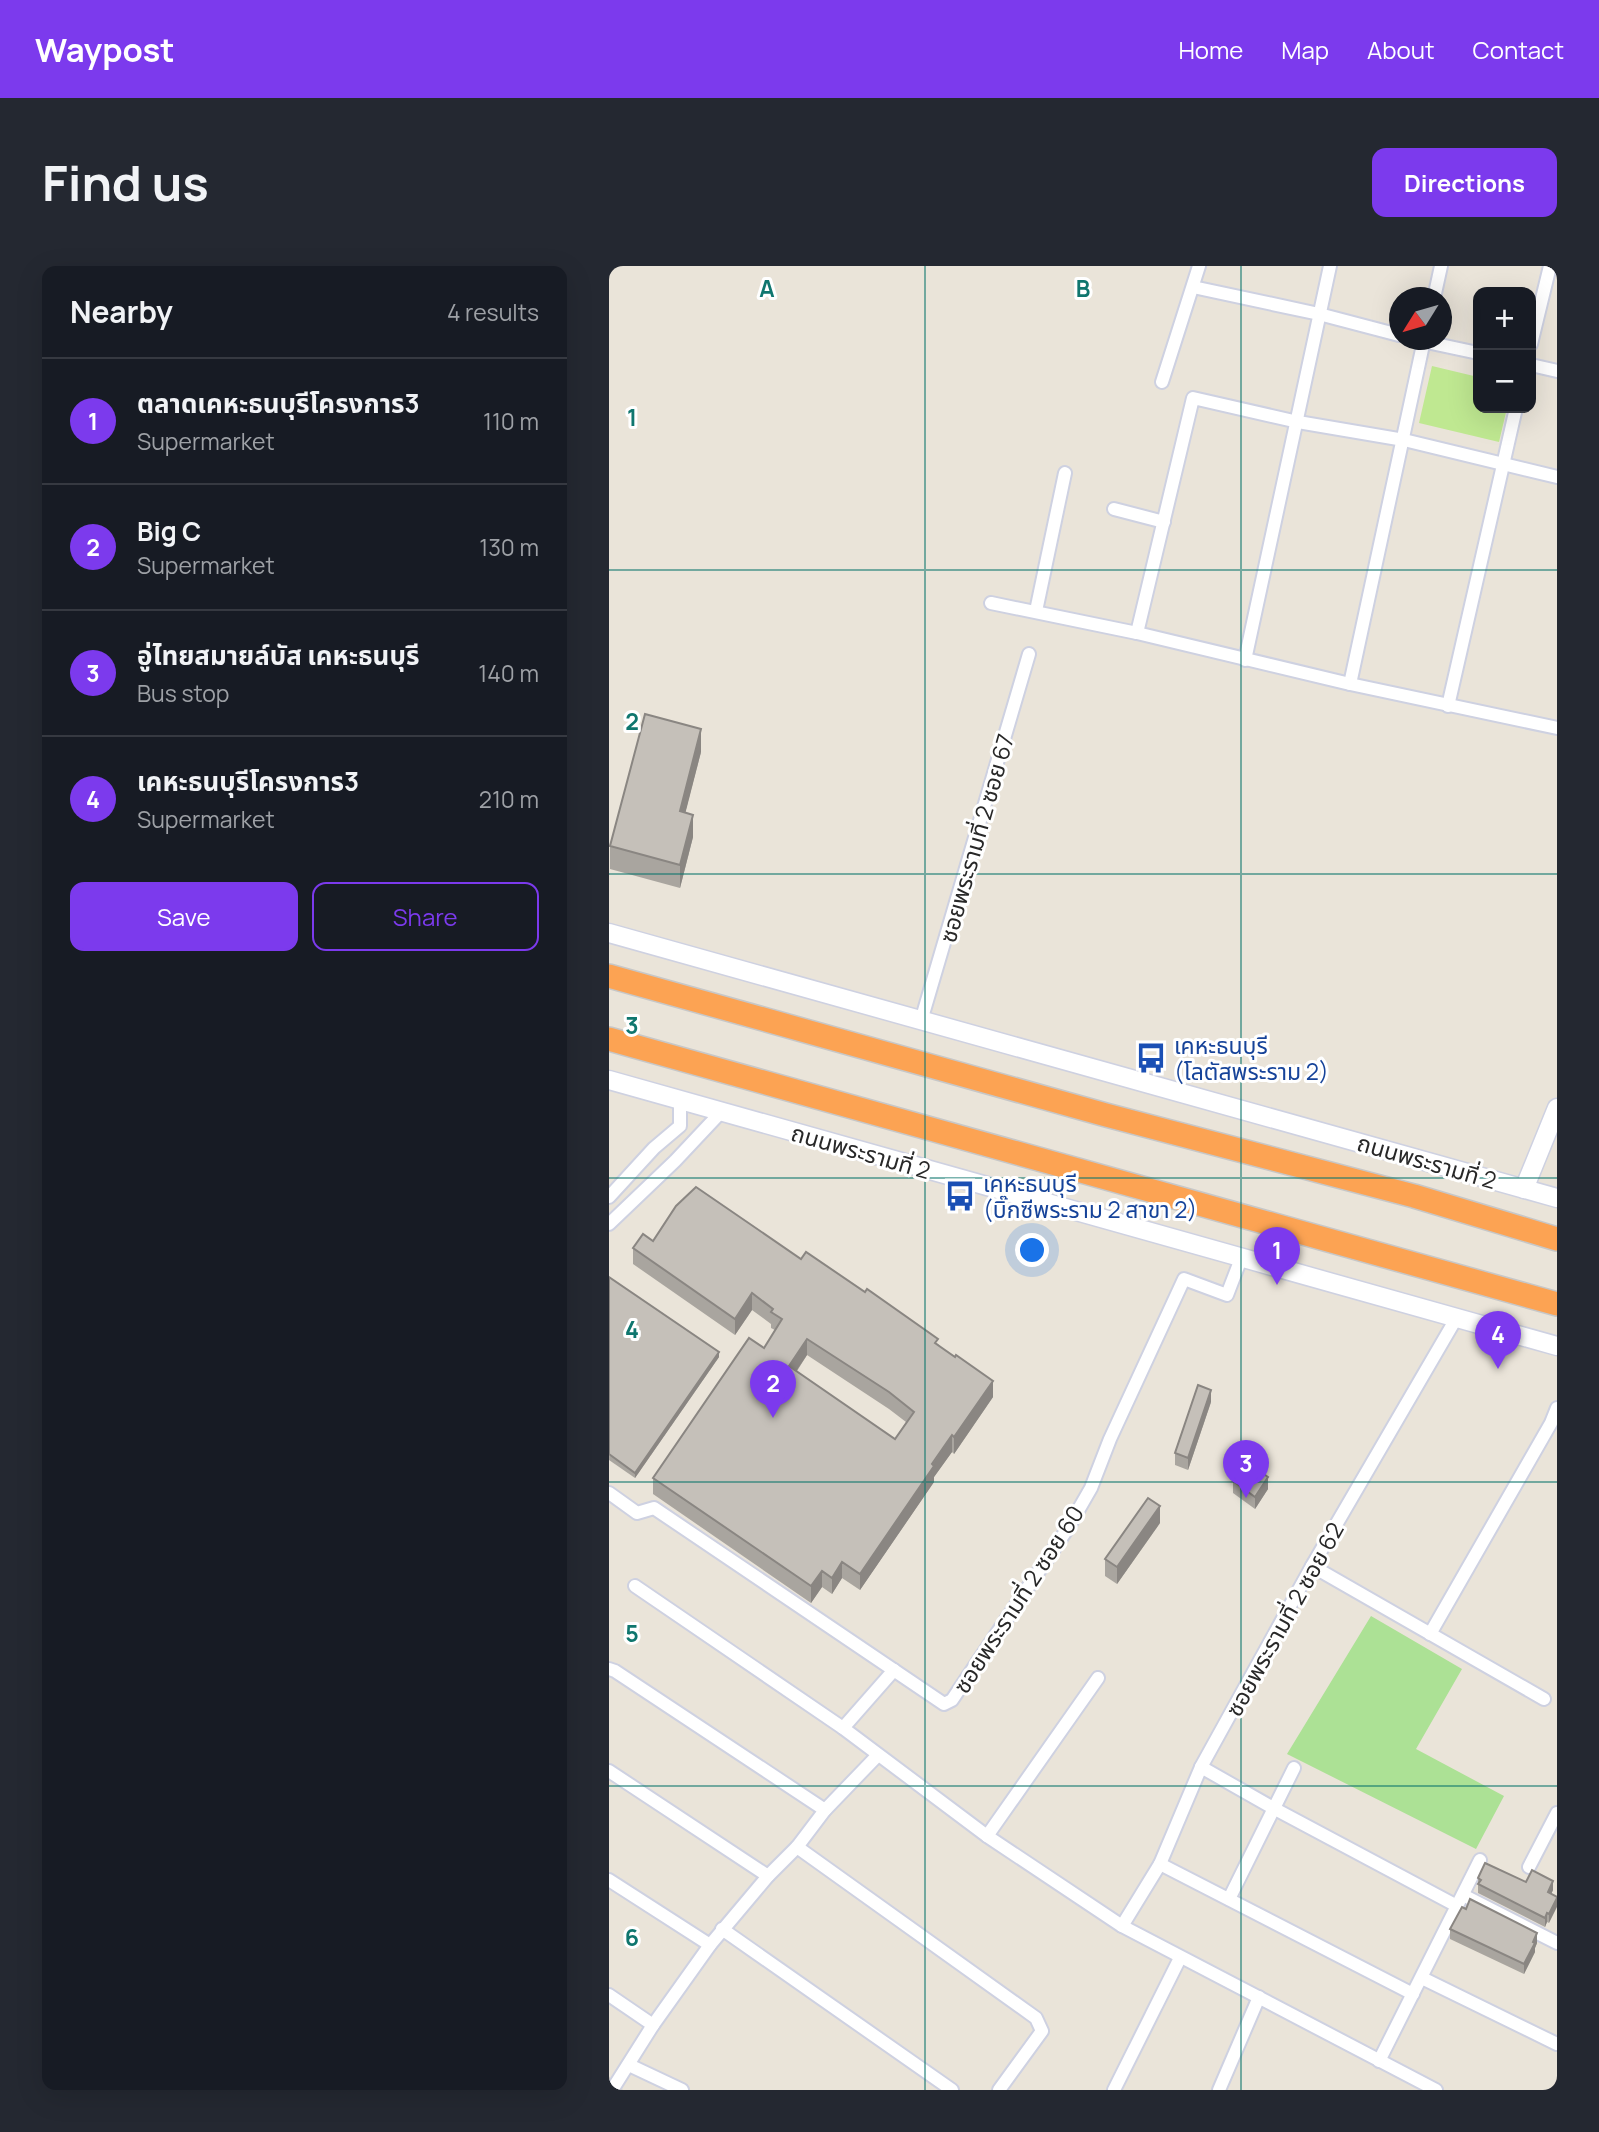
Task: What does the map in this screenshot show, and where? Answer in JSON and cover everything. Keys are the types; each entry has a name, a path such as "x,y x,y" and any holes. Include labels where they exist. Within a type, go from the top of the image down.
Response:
{"highway":[{"name":"ถนนพระรามที่ 2","path":"609,976 1106,1115 1413,1196 1557,1239"},
{"name":"ถนนพระรามที่ 2","path":"609,1039 1557,1304"}],"main road":[{"name":"ถนนพระรามที่ 2","path":"609,933 1557,1198"},
{"name":"ถนนพระรามที่ 2","path":"609,1080 1557,1346"},
{"path":"1524,1189 1557,1108"}],"street":[{"path":"1162,382 1199,266"},
{"path":"1245,660 1330,266"},
{"path":"1436,287 1441,266"},
{"path":"1536,323 1550,266"},
{"path":"1193,287 1319,314 1389,332"},
{"path":"1452,348 1473,353"},
{"path":"1350,684 1404,440 1420,350"},
{"path":"1536,366 1557,371"},
{"path":"1136,634 1193,398 1298,422 1404,440 1557,477"},
{"path":"1448,706 1515,413"},
{"path":"1036,611 1065,473"},
{"path":"1114,509 1164,522"},
{"path":"991,603 1448,706 1557,727"},
{"name":"ซอยพระรามที่ 2 ซอย 67","path":"921,1021 1029,654"},
{"path":"609,1197 654,1148 680,1126 680,1099"},
{"path":"609,1224 675,1161 722,1111"},
{"name":"ซอยพระรามที่ 2 ซอย 60","path":"609,1493 637,1513 654,1508 944,1704 952,1700 1068,1528 1091,1488 1110,1439 1184,1279 1227,1295 1243,1256"},
{"name":"ซอยพระรามที่ 2 ซอย 62","path":"1122,1926 1160,1864 1201,1767 1312,1566 1457,1317"},
{"path":"1430,1634 1551,1423 1557,1408"},
{"path":"1312,1566 1544,1699"},
{"path":"635,1586 843,1728 987,1836 1122,1926 1436,2090"},
{"path":"609,1669 825,1810"},
{"path":"843,1728 894,1670"},
{"path":"987,1836 1098,1678"},
{"path":"612,2090 653,2025 722,1929 797,1847 825,1810 878,1755"},
{"path":"1201,1767 1275,1809 1460,1901 1557,1943"},
{"path":"1229,1899 1294,1768"},
{"path":"609,1770 768,1876"},
{"path":"1529,1867 1557,1813"},
{"path":"797,1847 1036,2018 1042,2031 999,2090"},
{"path":"1379,2061 1480,1860"},
{"path":"1160,1864 1413,1994"},
{"path":"609,1880 710,1945"},
{"path":"722,1929 952,2090"},
{"path":"1114,2090 1180,1958"},
{"path":"1422,1978 1557,2044"},
{"path":"609,1995 653,2025"},
{"path":"1219,2090 1259,1997"},
{"path":"629,2065 682,2090"}],"green space":[{"path":"1432,366 1473,376 1473,413 1506,413 1499,442 1419,423"},
{"path":"1371,1616 1462,1669 1416,1749 1504,1796 1476,1849 1287,1754"}],"building":[{"path":"645,714 701,729 680,811 693,815 680,865 610,846"},
{"path":"696,1187 801,1259 806,1252 865,1292 867,1289 938,1339 935,1343 993,1381 932,1464 934,1466 860,1574 842,1562 832,1578 822,1571 811,1586 653,1478 749,1338 764,1348 782,1319 752,1293 735,1319 633,1248 643,1234 653,1241 676,1206","holes":["807,1339 889,1392 914,1412 895,1439 789,1366"]},
{"path":"609,1277 719,1352 635,1473 609,1454"},
{"path":"1198,1385 1211,1390 1188,1458 1175,1453"},
{"path":"1246,1462 1268,1477 1255,1497 1233,1481"},
{"path":"1148,1498 1160,1506 1117,1567 1105,1559"},
{"path":"1485,1863 1526,1882 1532,1870 1553,1881 1548,1892 1557,1898 1549,1914 1547,1913 1545,1918 1478,1884"},
{"path":"1470,1899 1537,1933 1524,1964 1450,1929 1462,1907 1466,1909"}],"place":[{"name":"เคหะธนบุรี (โลตัสพระราม 2)","path":"1151,1058"},
{"name":"เคหะธนบุรี (บิ๊กซีพระราม 2 สาขา 2)","path":"960,1196"},
{"name":"ตลาดเคหะธนบุรีโครงการ3","path":"1277,1285"},
{"name":"เคหะธนบุรีโครงการ3","path":"1498,1369"},
{"name":"Big C","path":"773,1418"},
{"name":"อู่ไทยสมายล์บัส เคหะธนบุรี","path":"1246,1498"}]}
